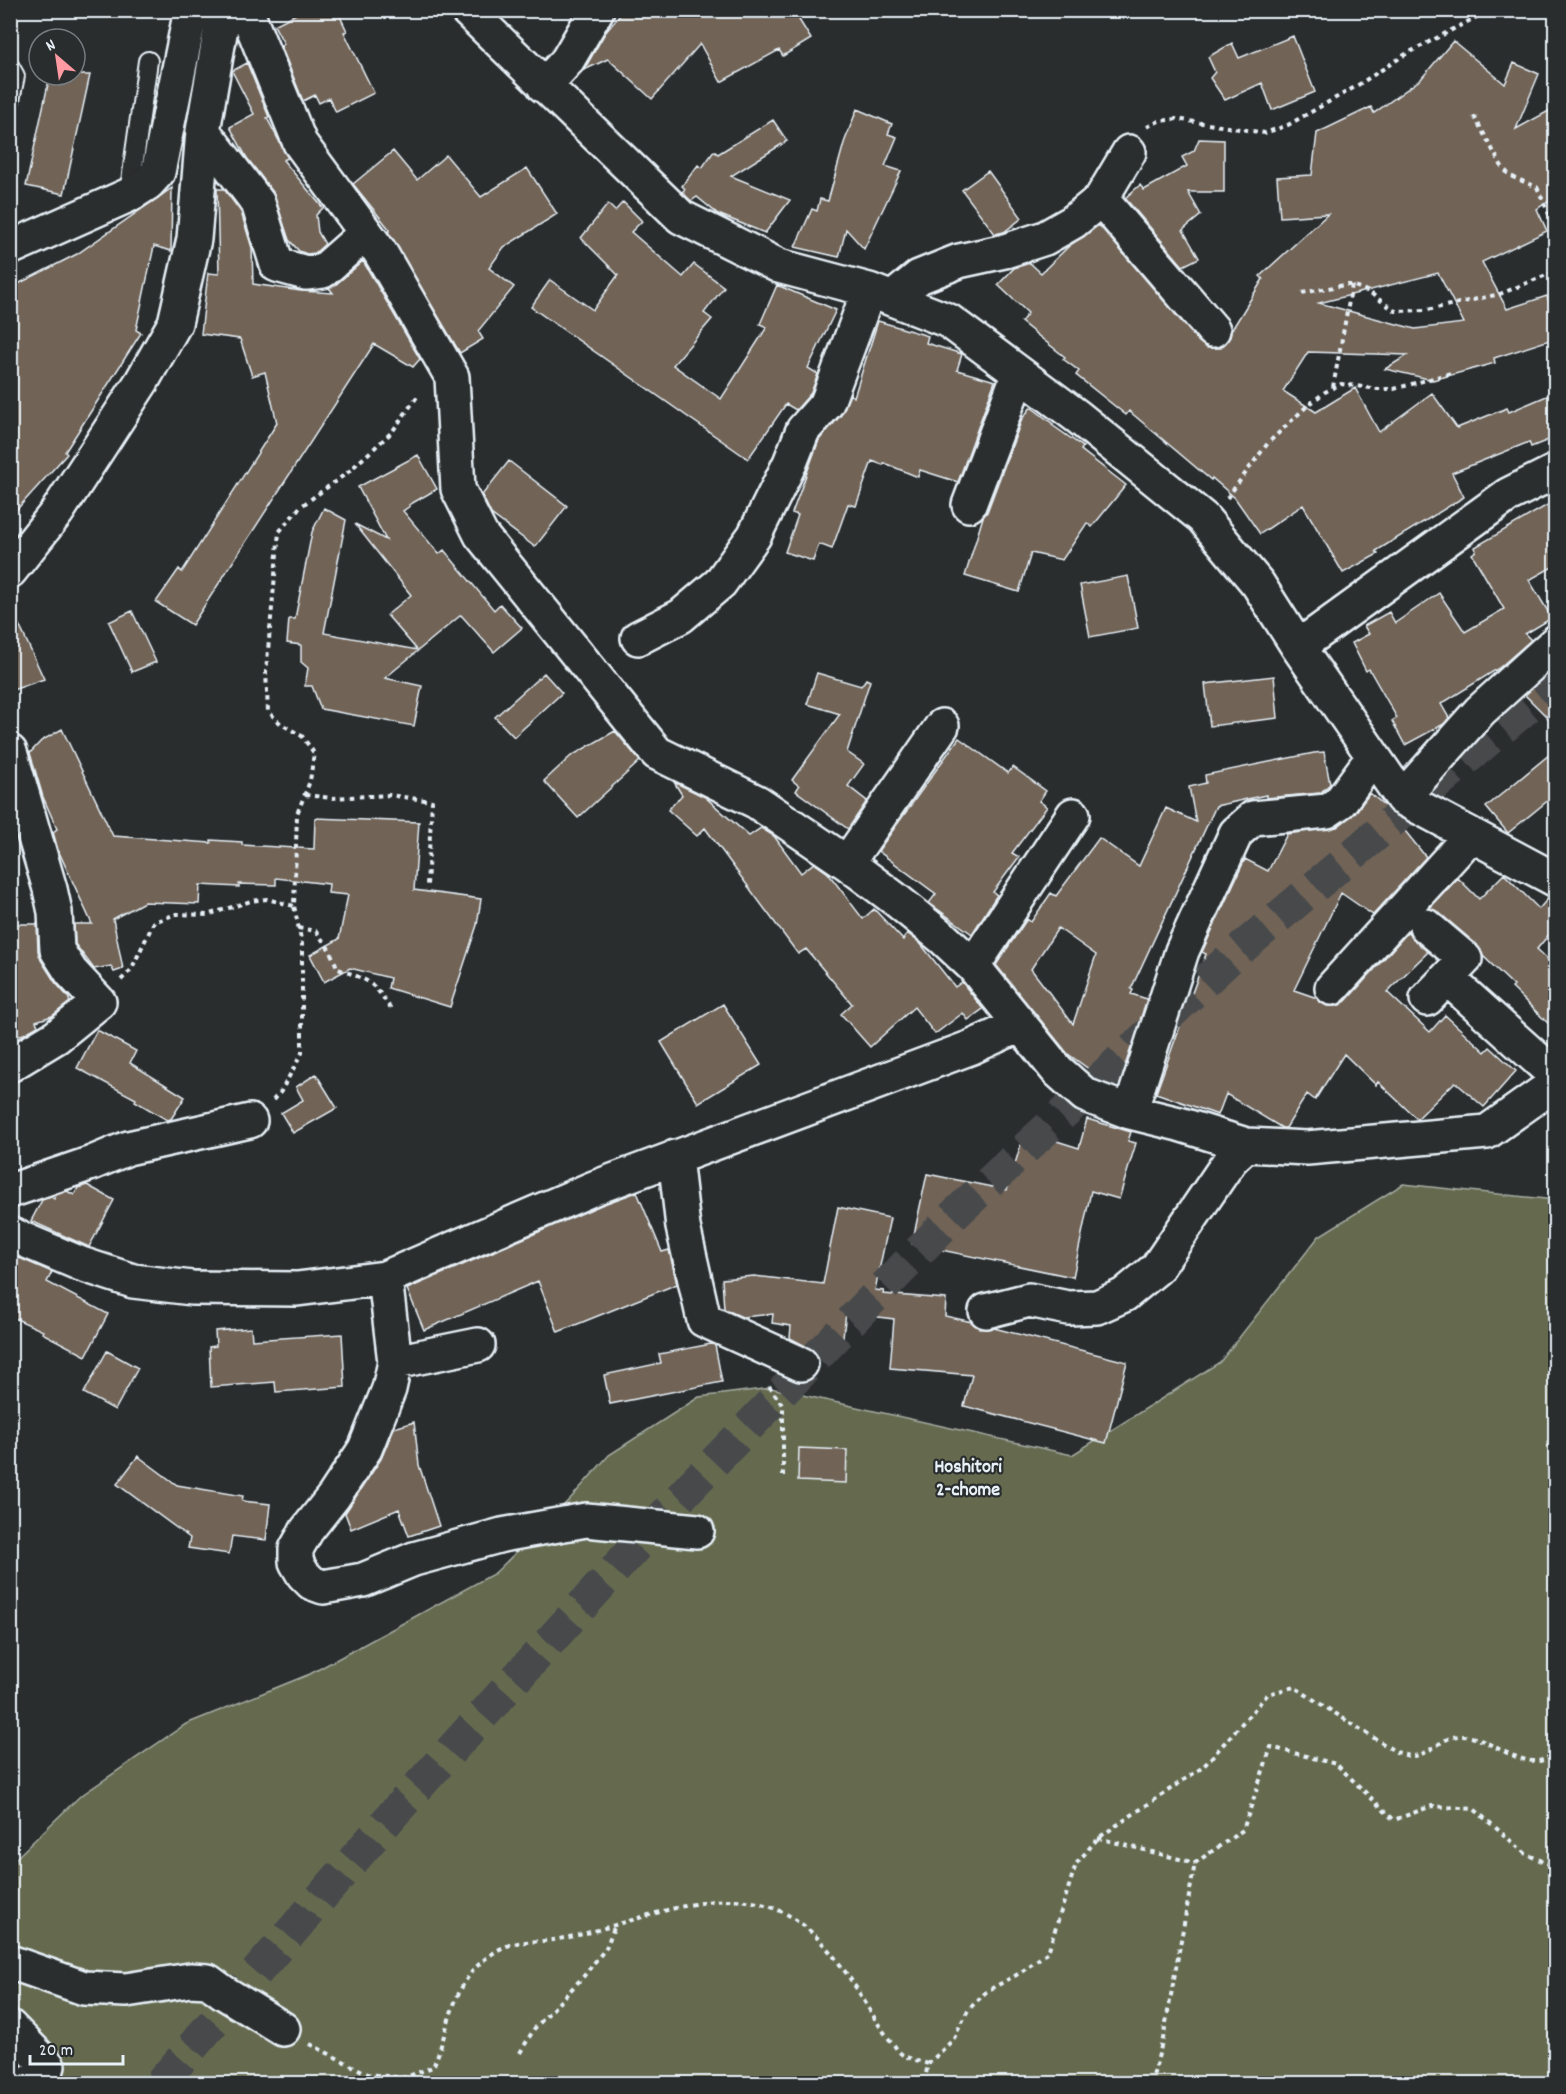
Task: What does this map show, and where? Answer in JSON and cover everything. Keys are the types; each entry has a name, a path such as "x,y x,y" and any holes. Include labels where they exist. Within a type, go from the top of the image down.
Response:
{"street":[{"path":"10,248 129,195 148,183 158,172 191,10"},
{"path":"10,571 57,512 142,381 175,322 194,239 203,131 224,10"},
{"path":"246,10 300,143 380,252 452,376 458,489 481,535 657,753 757,802 847,863 943,938 973,966 1057,1070 1085,1095 1130,1112 1179,1124 1246,1145 1307,1148 1487,1132 1556,1083"},
{"path":"467,10 681,217 779,266 881,294 950,321 1203,518 1258,584 1401,798 1556,880"},
{"path":"544,86 567,61 597,10"},
{"path":"203,131 258,203 277,265 306,273 323,271 366,233"},
{"path":"638,638 681,616 720,583 754,536 790,463 803,430 827,403 881,294 959,261 1005,251 1045,238 1073,222 1101,199 1129,152"},
{"path":"1101,199 1213,330"},
{"path":"969,505 1019,373"},
{"path":"1298,647 1508,495 1556,471"},
{"path":"1401,798 1479,711 1556,642"},
{"path":"847,863 942,726"},
{"path":"10,752 50,889 55,912 57,950 71,972 99,1002 56,1037 10,1065"},
{"path":"1130,1112 1182,951 1236,833 1253,818 1327,811 1340,802 1373,757"},
{"path":"973,966 1073,815"},
{"path":"1332,987 1471,835"},
{"path":"1426,926 1465,959 1437,989 1556,1076"},
{"path":"10,1234 81,1264 134,1281 192,1288 297,1290 385,1278 594,1188 972,1047 1020,1025"},
{"path":"10,1191 128,1148 250,1120"},
{"path":"986,1311 1029,1300 1068,1308 1097,1307 1124,1295 1157,1268 1231,1159 1246,1145"},
{"path":"675,1157 683,1227 704,1320 801,1364"},
{"path":"385,1278 395,1362 389,1389 365,1449 334,1496 307,1530 296,1550 296,1562 312,1583 323,1587 363,1580 425,1556 502,1535 586,1520 697,1531"},
{"path":"395,1362 478,1346"},
{"path":"10,1962 84,1988 126,1990 190,1980 208,1981 283,2029"},
{"path":"10,2027 48,2066 28,2084"}],"lane":[{"path":"129,195 148,61"},
{"path":"10,66 15,76 10,100"}],"path":[{"path":"902,10 914,15 946,10"},
{"path":"1129,152 1143,130 1158,121 1176,119 1265,133 1288,125 1407,54 1490,10"},
{"path":"1474,116 1501,165 1510,176 1538,187 1556,230"},
{"path":"1302,293 1352,285 1369,292 1395,311 1427,310 1500,294 1556,271"},
{"path":"1333,388 1352,285"},
{"path":"250,1120 261,1113 280,1093 302,1053 302,944 294,906 297,814 310,781 314,753 302,736 281,724 268,711 266,672 279,532 300,507 347,473 392,432 419,396 437,351"},
{"path":"1203,518 1231,494 1268,443 1306,407 1333,388 1341,384 1394,390 1451,374"},
{"path":"305,795 332,798 389,795 432,801 428,885"},
{"path":"99,1002 131,970 154,922 176,914 207,915 251,901 267,899 294,906"},
{"path":"298,928 316,931 338,969 369,980 393,1012"},
{"path":"762,1377 783,1406 783,1480"},
{"path":"924,2084 928,2064 953,2040 974,2003 987,1991 1048,1952 1076,1864 1098,1838 1203,1767 1268,1694 1294,1687 1396,1752 1413,1756 1444,1739 1459,1736 1474,1738 1532,1762 1542,1760 1554,1751 1556,1744"},
{"path":"1151,2084 1164,2039 1195,1863 1244,1830 1271,1747 1336,1764 1394,1820 1432,1806 1474,1809 1527,1854 1556,1867"},
{"path":"1098,1838 1195,1863"},
{"path":"283,2029 368,2074 403,2078 433,2067 453,2003 469,1975 489,1955 519,1941 558,1940 704,1902 733,1900 762,1904 796,1920 823,1943 851,1980 878,2026 902,2055 928,2064"},
{"path":"520,2053 534,2029 583,1977 606,1948 615,1925"},
{"path":"368,2074 368,2084"}],"green space":[{"path":"1403,1184 1555,1200 1555,2083 11,2084 11,1863 79,1797 186,1724 310,1674 495,1573 570,1499 609,1455 699,1397 771,1388 1072,1455 1220,1362 1319,1236"}],"building":[{"path":"304,10 337,10 347,31 344,32 374,93 336,112 329,98 319,103 315,95 303,101 281,46 284,44 274,25"},
{"path":"624,10 793,10 811,39 783,56 779,50 721,82 700,44 652,99 608,59 584,70 605,33"},
{"path":"1293,36 1315,92 1272,110 1262,83 1225,100 1210,78 1215,72 1208,57 1232,43 1239,58"},
{"path":"1453,41 1505,84 1514,63 1539,74 1516,129 1556,107 1556,196 1537,209 1547,231 1482,262 1507,309 1547,296 1556,323 1556,338 1494,358 1495,363 1433,380 1385,369 1408,355 1308,352 1283,391 1316,412 1355,388 1379,432 1432,393 1457,428 1507,408 1509,412 1549,395 1556,412 1556,437 1531,447 1529,442 1452,473 1464,497 1376,551 1378,554 1343,573 1303,505 1260,534 1235,498 1212,478 1211,480 1129,411 1126,415 1076,375 1079,371 1063,359 1065,357 1021,322 1028,313 998,285 1014,268 1030,263 1041,273 1069,246 1099,225 1199,342 1207,348 1221,348 1230,337 1231,331 1263,279 1260,276 1328,214 1280,217 1277,177 1312,175 1317,133 1371,107 1374,113 1421,79","holes":["1438,273 1464,323 1415,329 1319,303"]},
{"path":"247,63 269,117 267,118 288,158 283,160 323,208 316,215 318,232 325,244 315,253 307,254 299,251 289,240 273,192 247,158 230,127 254,114 232,71"},
{"path":"87,75 90,75 64,194 26,186 47,87 87,87"},
{"path":"857,109 892,124 888,134 897,137 885,166 901,171 864,249 846,229 839,257 795,247 812,209 817,211 820,199 828,201 844,143"},
{"path":"773,120 787,141 731,176 790,200 765,233 718,214 697,197 691,201 682,192 685,189 682,186 698,165 702,168 714,151 718,154"},
{"path":"1199,139 1224,140 1224,192 1188,192 1201,215 1183,230 1199,258 1183,266 1125,198 1140,185 1144,190 1187,166 1182,157 1194,151"},
{"path":"393,151 417,180 446,155 481,197 527,168 557,214 504,247 489,268 514,287 478,331 483,339 460,353 388,232 390,230 353,184"},
{"path":"988,171 1022,218 1004,232 995,234 962,190"},
{"path":"172,188 171,251 154,246 136,330 141,333 65,452 67,454 10,517 10,288 77,254"},
{"path":"217,189 224,189 241,212 252,248 253,284 333,293 329,288 363,261 420,359 413,367 374,344 192,625 156,602 179,569 182,572 277,423 265,372 252,376 240,339 201,334 208,273 219,274"},
{"path":"623,202 642,221 631,232 683,277 694,264 724,287 704,313 712,319 673,365 721,399 767,327 760,324 777,285 836,310 808,368 818,374 811,393 796,410 786,404 748,459 531,307 550,280 593,310 618,275 581,238 608,204 615,211"},
{"path":"878,321 928,336 926,343 962,354 957,370 995,381 958,482 920,470 918,477 884,463 883,465 872,461 856,506 848,504 832,549 819,544 813,561 785,552 798,515 792,513 819,440 841,415 850,394 854,397"},
{"path":"1031,407 1083,447 1081,450 1126,485 1092,527 1087,523 1062,560 1031,553 1019,592 965,576 983,517 987,512 1022,419"},
{"path":"418,455 437,489 403,511 439,554 444,550 494,610 500,604 522,628 494,652 461,615 385,678 422,686 414,726 321,709 312,686 305,686 308,668 301,662 301,645 287,643 289,619 295,619 312,532 324,508 346,520 324,633 417,650 387,615 411,595 355,524 386,540 358,487"},
{"path":"509,461 567,506 535,547 491,514 482,495"},
{"path":"1556,500 1556,565 1529,580 1552,618 1525,634 1531,640 1499,668 1441,704 1449,718 1444,724 1405,745 1392,721 1397,718 1369,669 1366,671 1352,643 1369,634 1364,626 1389,612 1395,623 1439,593 1465,632 1504,609 1472,554 1476,551 1475,547"},
{"path":"1128,576 1138,628 1090,637 1080,585"},
{"path":"10,605 44,679 10,691"},
{"path":"132,611 156,662 132,672 109,622"},
{"path":"1556,668 1556,726 1525,695"},
{"path":"544,673 562,693 514,737 495,717"},
{"path":"817,673 861,686 866,679 870,681 847,752 864,764 848,786 867,801 848,829 796,791 799,786 792,780 840,714 807,704"},
{"path":"1274,676 1278,718 1210,726 1205,684"},
{"path":"62,729 113,836 211,843 211,840 242,842 242,845 314,849 315,818 419,822 414,890 481,899 477,925 450,1007 388,988 390,978 350,968 324,982 310,955 339,939 348,895 328,893 329,884 276,878 276,885 239,884 239,887 200,885 199,904 144,902 113,919 123,969 114,972 111,966 94,969 75,944 74,924 92,924 58,850 53,832 57,829 43,797 30,753 41,741"},
{"path":"615,731 640,761 578,818 544,781 571,756"},
{"path":"959,738 1008,773 1013,767 1046,791 1039,801 1047,807 1012,853 1019,857 993,892 997,895 972,934 929,903 936,894 878,851"},
{"path":"1556,749 1556,794 1508,833 1486,807"},
{"path":"1324,752 1330,784 1320,793 1266,798 1266,795 1216,806 1131,989 1133,990 1131,994 1147,999 1126,1063 1115,1078 1118,1082 1114,1086 1111,1085 1068,1054 996,965 1027,919 1031,922 1051,893 1056,896 1099,838 1139,866 1166,808 1196,822 1189,787 1206,783 1205,775","holes":["1058,928 1096,955 1073,1024 1031,969"]},
{"path":"674,782 705,797 749,836 761,828 774,836 801,873 814,863 828,873 863,919 874,909 903,940 907,933 920,943 955,987 962,982 983,1009 968,1020 963,1013 935,1034 914,1007 870,1047 841,1014 852,1004 806,949 798,954 705,828 697,836 668,810 682,795"},
{"path":"1370,793 1385,806 1426,857 1373,915 1341,893 1294,990 1317,998 1327,1006 1338,1006 1346,1001 1408,932 1428,952 1387,992 1430,1032 1445,1015 1485,1052 1490,1047 1516,1071 1484,1107 1455,1082 1417,1119 1378,1082 1376,1085 1344,1054 1315,1100 1307,1094 1286,1128 1282,1128 1226,1094 1218,1115 1156,1093 1206,954 1202,952 1245,859 1268,871 1287,834 1337,827 1355,813"},
{"path":"1504,874 1539,909 1549,897 1556,899 1556,926 1537,949 1556,967 1556,1031 1512,988 1514,986 1483,956 1477,945 1438,912 1430,908 1458,878 1479,899"},
{"path":"10,924 37,924 38,951 41,960 70,1002 52,1016 36,1021 38,1026 24,1034 10,1038"},
{"path":"723,1004 761,1065 698,1103 661,1042"},
{"path":"97,1030 136,1051 130,1063 185,1097 171,1119 167,1120 135,1101 136,1099 77,1068"},
{"path":"316,1074 337,1108 293,1133 281,1113 303,1100 296,1087"},
{"path":"1087,1119 1131,1132 1128,1141 1136,1143 1119,1199 1091,1191 1073,1277 912,1244 927,1174 1007,1190 1025,1131 1079,1148"},
{"path":"87,1185 114,1200 89,1247 31,1221 42,1200 51,1197 54,1199 56,1195 67,1191 74,1195 78,1188"},
{"path":"637,1192 662,1252 669,1250 677,1284 558,1332 538,1281 424,1330 407,1289 601,1205"},
{"path":"838,1207 890,1218 875,1290 884,1291 883,1294 946,1299 945,1316 972,1322 980,1329 994,1328 1127,1362 1106,1443 964,1406 972,1375 890,1368 894,1319 846,1313 841,1352 811,1349 790,1338 791,1326 772,1323 773,1314 742,1317 724,1309 722,1279 754,1276 823,1284"},
{"path":"17,1257 52,1272 47,1282 108,1314 86,1356 42,1333 43,1331 10,1316 10,1269"},
{"path":"251,1328 252,1340 342,1334 345,1387 276,1392 275,1382 211,1387 209,1347 216,1346 215,1331"},
{"path":"715,1345 722,1382 610,1404 604,1375 661,1363 659,1354"},
{"path":"107,1351 138,1368 115,1410 84,1393"},
{"path":"414,1422 419,1465 439,1526 409,1536 399,1509 351,1529 345,1513 381,1459 394,1428"},
{"path":"799,1448 847,1450 846,1483 798,1481"},
{"path":"138,1456 177,1485 243,1496 242,1501 270,1504 266,1540 232,1536 229,1554 188,1548 190,1538 117,1484"}],"tunnel":[{"path":"160,2084 394,1813 688,1489 954,1215 1230,958 1556,683"}],"district":[{"name":"Hoshitori 2-chome","path":"968,1476"}]}
